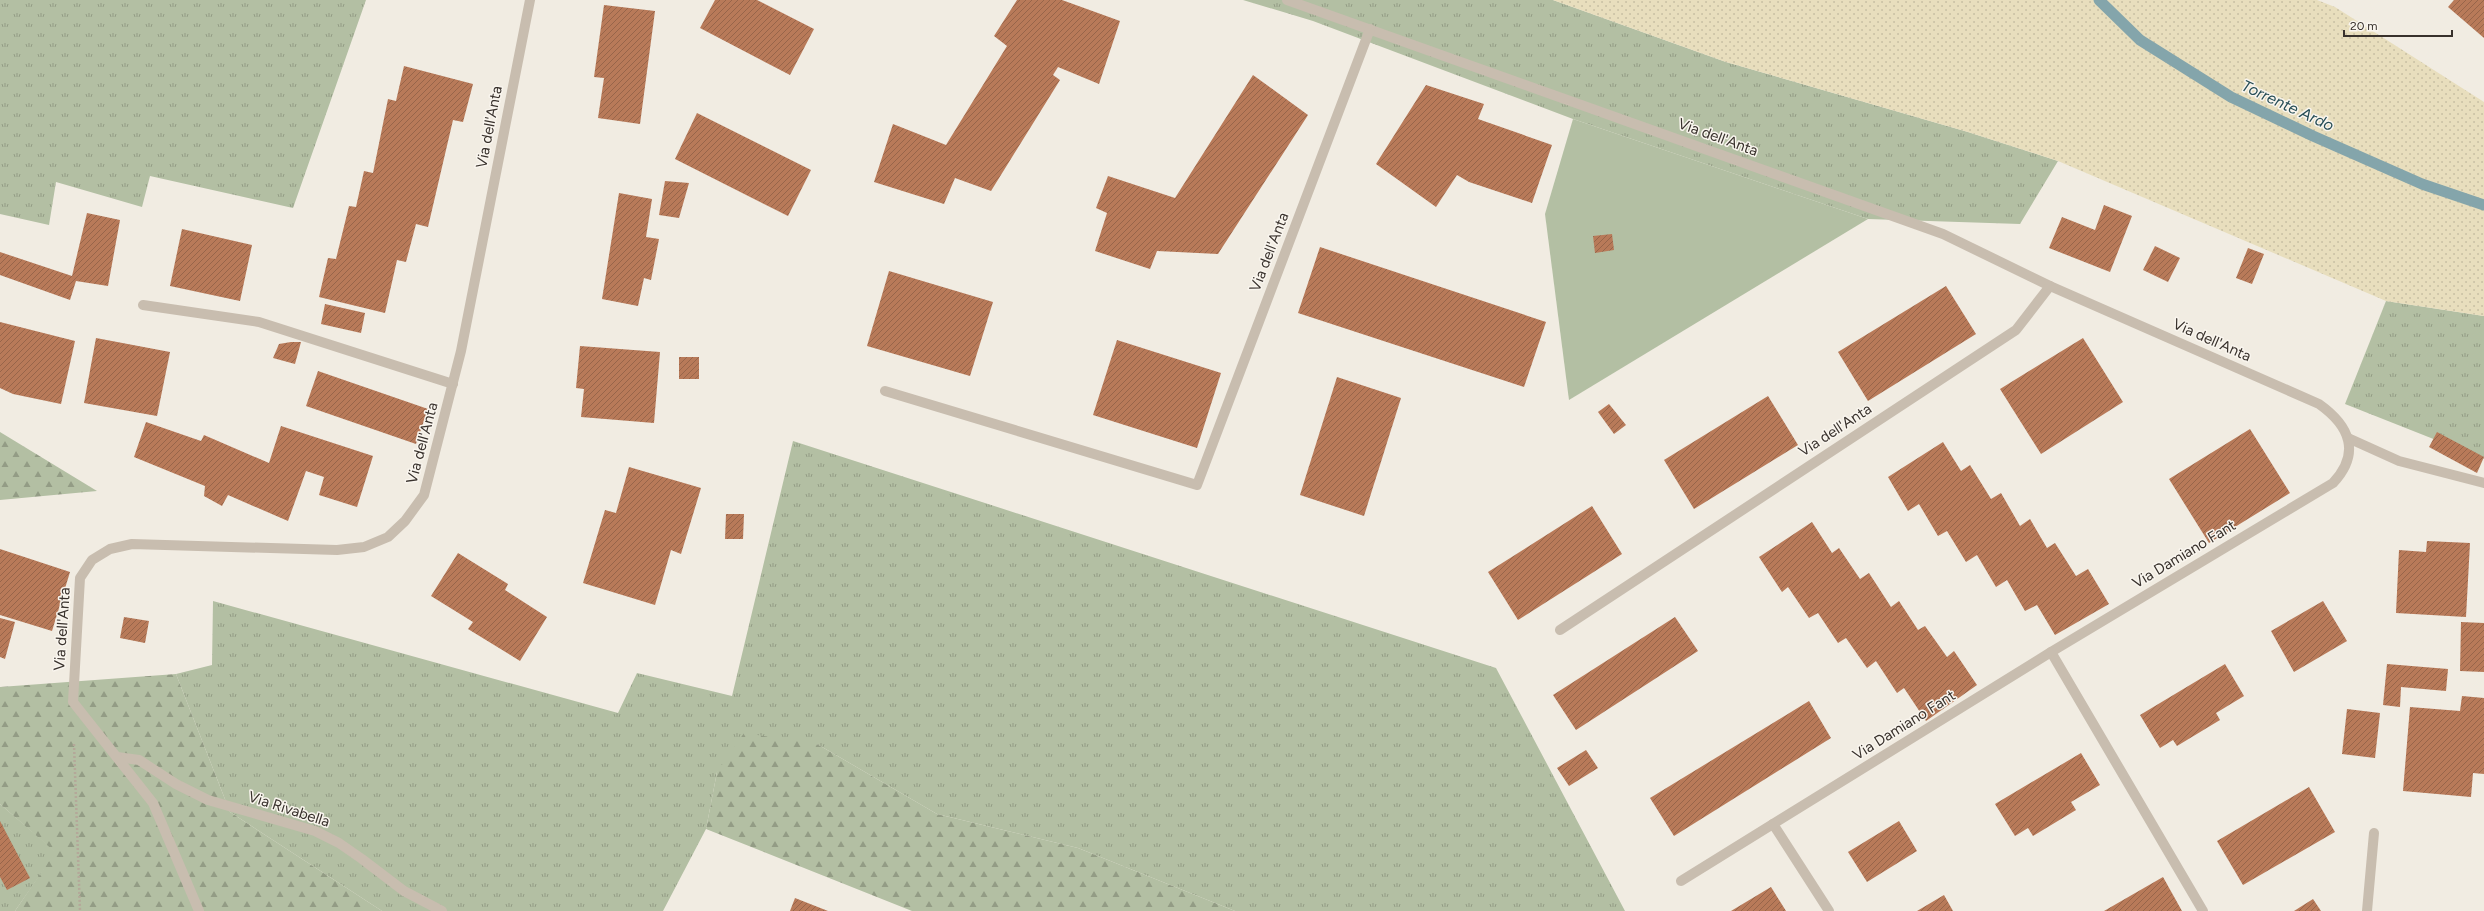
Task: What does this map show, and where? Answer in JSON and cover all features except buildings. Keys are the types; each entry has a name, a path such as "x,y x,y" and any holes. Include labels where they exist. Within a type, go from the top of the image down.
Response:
{"street":[{"name":"Via dell'Anta","path":"73,702 80,578 92,560 110,549 132,544 337,550 364,546 388,537 405,521 424,495 453,384 530,0"},
{"name":"Via dell'Anta","path":"1287,0 1943,234 2050,286 2319,404 2332,413 2348,438"},
{"name":"Via dell'Anta","path":"885,392 1197,485 1370,29"},
{"name":"Via dell'Anta","path":"1560,630 2016,330 2050,286"},
{"path":"143,305 259,322 453,384"},
{"path":"2348,438 2399,461 2484,483"},
{"name":"Via Damiano Fant","path":"1680,880 2051,652 2333,483 2346,465 2350,455 2348,438"},
{"path":"2051,652 2203,911"},
{"path":"73,702 154,803 199,911"},
{"name":"Via Rivabella","path":"117,757 139,760 176,784 208,800 315,831 357,855 404,891 442,911"},
{"path":"1773,824 1828,911"},
{"path":"2367,911 2374,833"}],"path":[{"path":"73,702 80,911"}],"green space":[{"path":"0,0 366,0 293,208 150,176 142,207 56,182 49,225 0,214"},
{"path":"1243,0 1553,0 1726,62 1968,132 2058,161 2020,224 1868,219 1573,119 1313,21"},
{"path":"1573,119 1868,219 1569,400 1545,214"},
{"path":"2386,301 2484,316 2484,459 2345,404"},
{"path":"0,432 97,491 0,500"},
{"path":"793,441 1496,668 1625,911 1235,911 1078,848 937,814 817,744 717,772 706,829 663,911 382,911 230,812 176,674 212,665 213,601 618,713 637,673 732,696"},
{"path":"176,674 230,812 382,911 15,911 55,852 0,804 0,687"},
{"path":"744,733 817,744 937,814 1078,848 1235,911 912,911 706,829 717,772"},
{"path":"0,804 56,852 15,911 0,911"}],"sand":[{"path":"1553,0 2317,0 2335,7 2484,102 2484,316 2386,301 2058,161 1968,132 1726,62"}],"waterway":[{"name":"Torrente Ardo","path":"2099,0 2140,40 2231,97 2313,136 2422,184 2484,205"}]}
